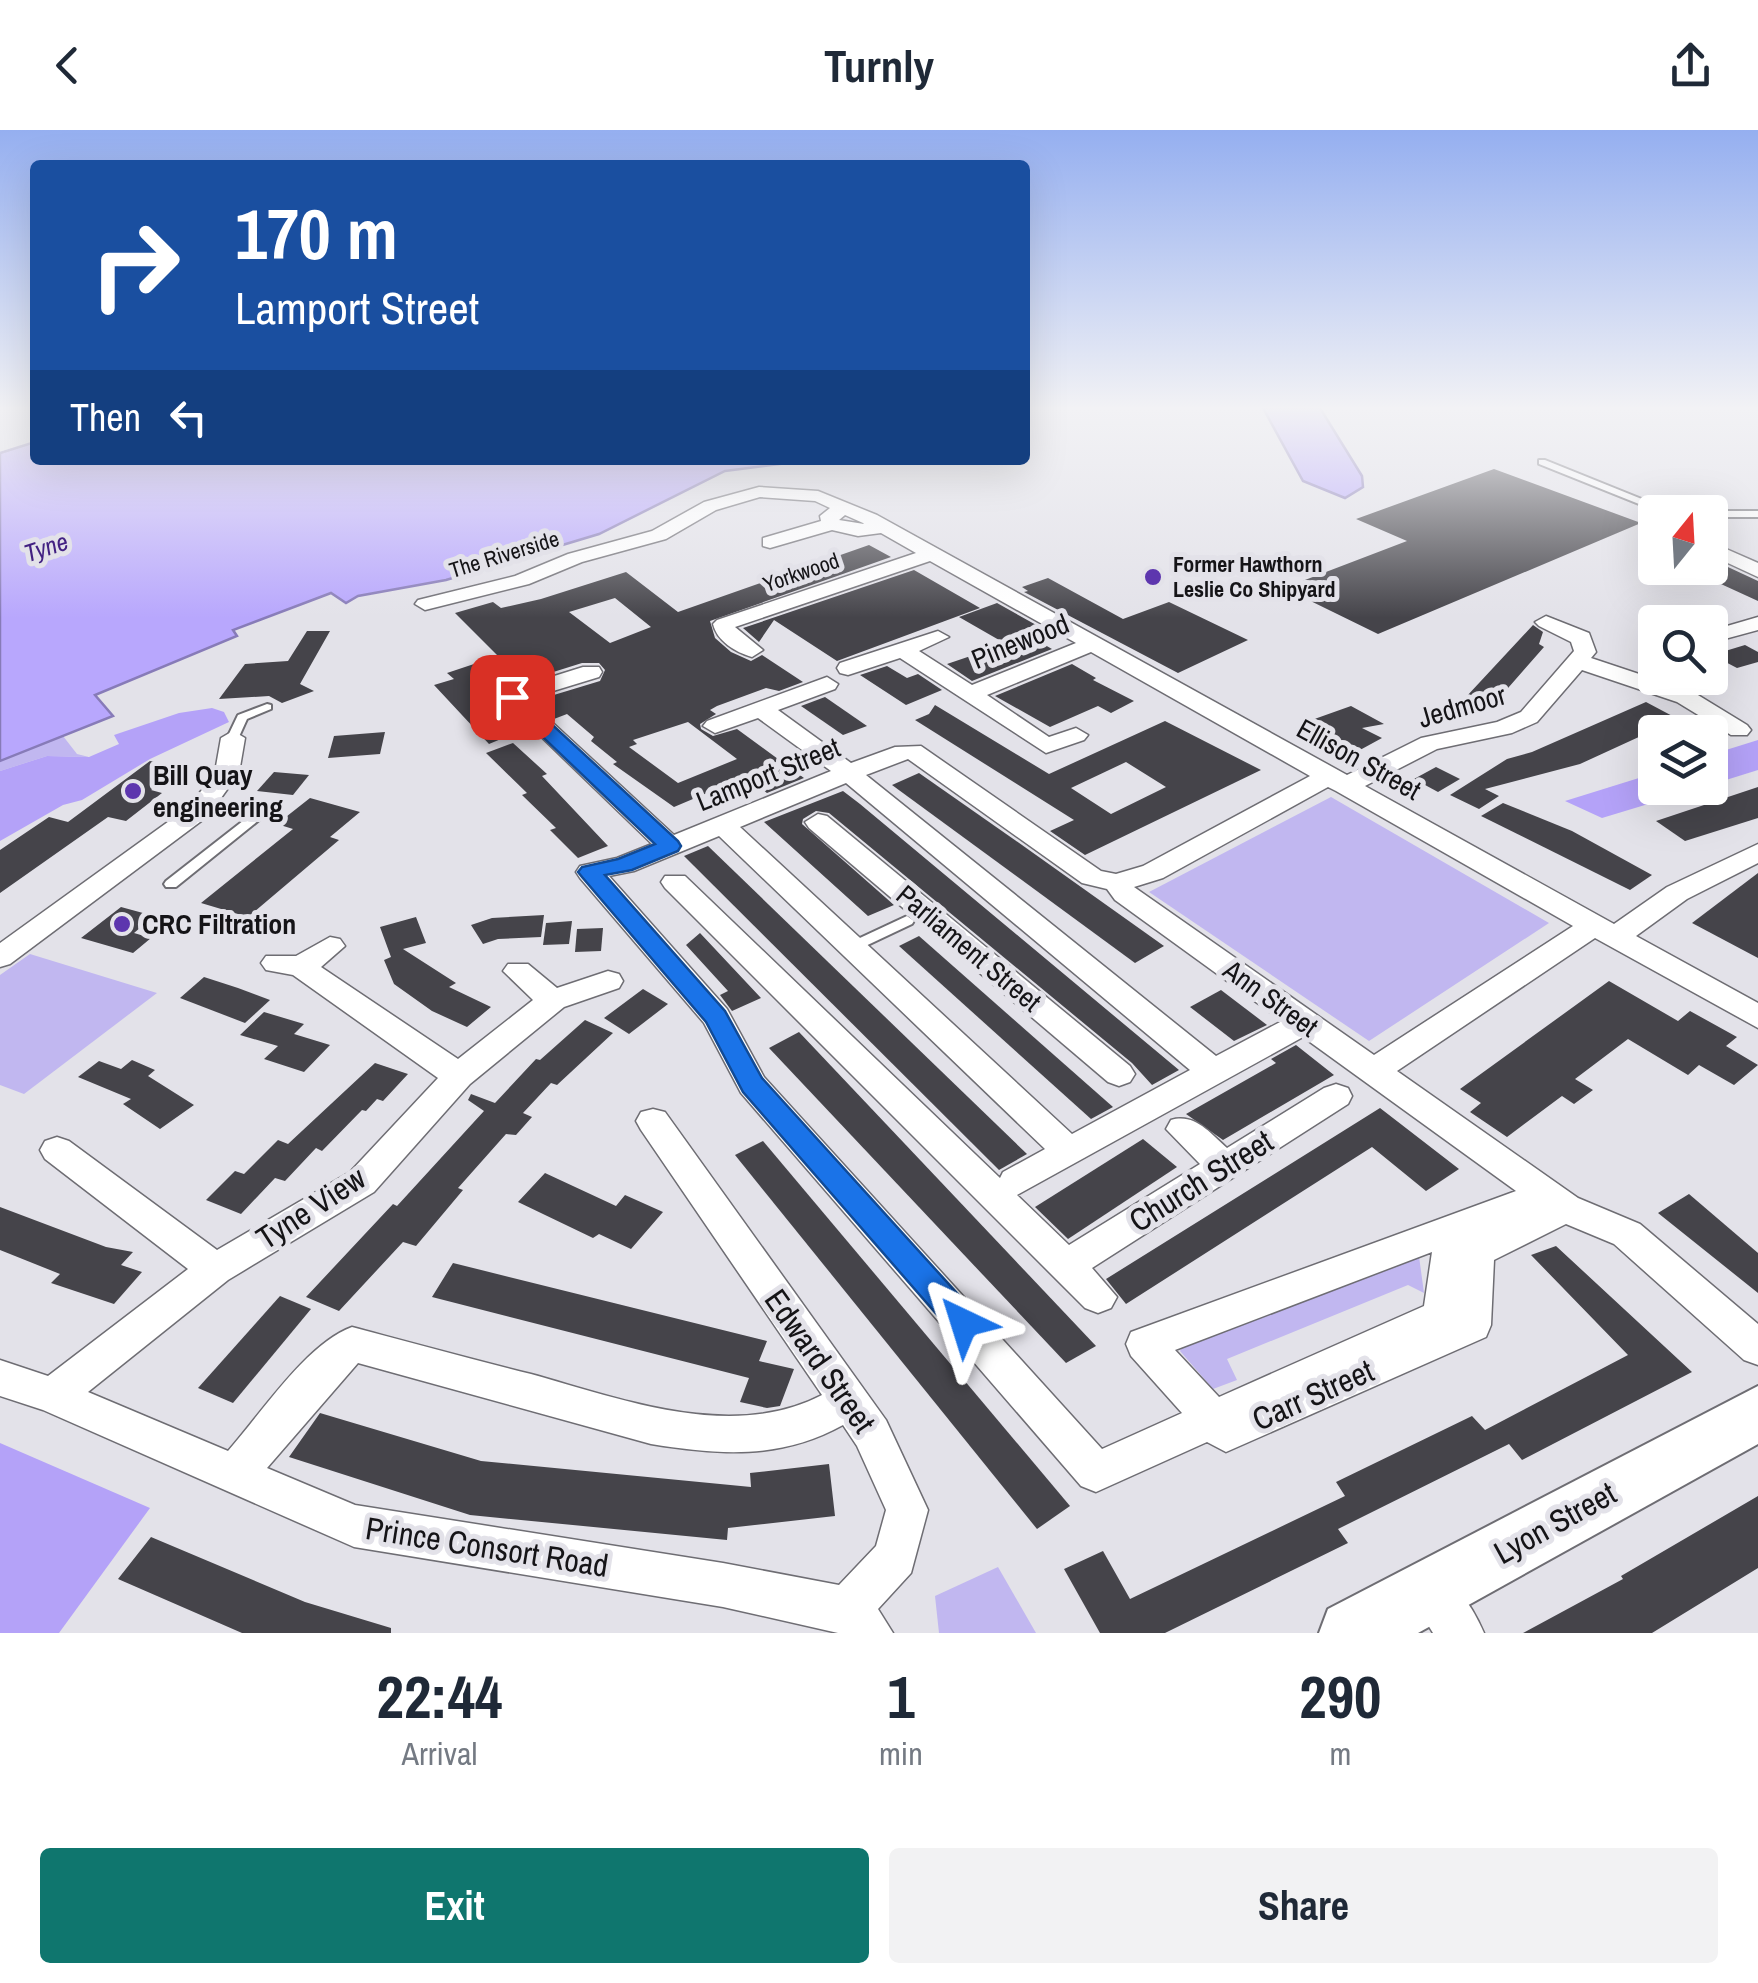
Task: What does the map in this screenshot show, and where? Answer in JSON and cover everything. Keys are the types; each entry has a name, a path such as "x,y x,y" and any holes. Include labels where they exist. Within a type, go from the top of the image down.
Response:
{"main road":[{"name":"Lyon Street","path":"1352,1633 1445,1612 1758,1412"}],"street":[{"name":"The Riverside","path":"425,604 522,580 576,558 660,535 710,506 759,492 803,493 844,507 932,554"},
{"path":"831,524 830,516 844,507"},
{"path":"770,542 831,524 858,530 883,527"},
{"name":"Ellison Street","path":"932,554 1758,1017"},
{"name":"Yorkwood","path":"752,650 726,634 724,624 932,554"},
{"path":"1728,556 1758,571"},
{"path":"1546,622 1581,638 1585,652 1578,661 1694,694 1740,730"},
{"path":"848,668 938,637"},
{"name":"Pinewood","path":"970,694 1093,644"},
{"name":"Pinewood","path":"902,650 1046,746 1076,735"},
{"name":"Jedmoor","path":"1117,883 1153,872 1337,781 1430,743 1504,728 1529,717 1578,661"},
{"path":"592,672 512,697 670,846"},
{"path":"716,726 827,684"},
{"path":"761,709 849,773 1214,1072"},
{"path":"0,957 205,802 226,773 234,738"},
{"name":"Lamport Street","path":"590,872 624,865 912,751"},
{"name":"Ann Street","path":"912,751 1092,877 1117,883 1125,894 1556,1201 1627,1234 1758,1348"},
{"name":"Parliament Street","path":"818,822 1119,1074"},
{"path":"723,824 1069,1151"},
{"path":"1374,1070 1605,931 1758,852"},
{"name":"Carr Street","path":"590,872 716,1017 752,1085 1096,1472 1211,1418 1226,1433 1472,1325 1476,1252 1556,1201"},
{"path":"675,882 1098,1298"},
{"path":"330,946 289,965 459,1076"},
{"path":"518,971 553,1000"},
{"name":"Tyne View","path":"53,1396 215,1269 362,1182 459,1076 553,1000 608,982"},
{"path":"1015,1182 1305,1022"},
{"name":"Church Street","path":"1065,1266 1336,1096"},
{"name":"Edward Street","path":"653,1120 872,1433 906,1510 895,1558 859,1621"},
{"path":"1183,1128 1225,1166"},
{"path":"56,1150 215,1269"},
{"path":"1452,1227 1442,1316 1211,1418 1145,1344 1452,1227 1556,1201"},
{"path":"235,1474 328,1365 352,1344 651,1425 694,1431 753,1434 794,1428 850,1400"},
{"name":"Prince Consort Road","path":"0,1378 53,1396 354,1526 723,1585 859,1621"}],"lane":[{"path":"1582,478 1638,501"},
{"path":"1728,514 1758,514"},
{"path":"234,738 242,717 268,707"},
{"path":"171,884 258,816 205,802"},
{"path":"852,947 907,921"}],"shaded area":[{"path":"212,708 224,712 229,722 150,759 82,800 63,805 0,841 0,771 47,756 89,757 119,744 114,735 179,713"},
{"path":"63,736 77,754 89,757 47,756 0,771 0,761"},
{"path":"1758,740 1758,770 1728,779 1728,749"},
{"path":"1638,778 1638,805 1645,805 1602,818 1565,801"},
{"path":"1331,797 1549,923 1369,1041 1149,892"},
{"path":"30,954 157,993 24,1094 0,1085 0,975"},
{"path":"1418,1249 1424,1293 1408,1285 1227,1359 1237,1380 1213,1389 1180,1351 1186,1340"},
{"path":"0,1443 150,1508 59,1633 0,1633"},
{"path":"998,1567 1036,1633 939,1633 935,1596"}],"water":[{"name":"Tyne","path":"0,478 711,478 599,534 446,580 358,596 346,603 331,593 233,630 237,636 95,695 113,716 0,761"},
{"path":"1301,478 1362,478 1363,487 1345,498"}],"building":[{"path":"1469,478 1519,478 1638,522 1378,634 1284,588 1407,541 1356,519"},
{"path":"869,545 891,557 710,621 715,638 731,652 751,661 762,655 803,682 779,691 766,688 717,706 710,710 716,714 700,724 713,736 737,729 804,778 767,793 745,777 674,807 613,764 617,762 567,714 554,719 534,701 600,681 605,670 599,663 582,663 502,688 497,700 527,728 489,744 434,685 454,679 447,673 498,656 455,613 493,602 501,608 541,599 626,572 678,612","holes":["615,598 651,627 610,643 569,612","688,722 737,759 678,783 629,747 637,744 633,740"]},
{"path":"1728,567 1758,581 1758,601 1723,585 1728,585"},
{"path":"914,570 980,608 837,661 774,620 759,642 743,628"},
{"path":"1048,578 1123,619 1169,602 1248,640 1178,673 1024,592 1028,591 1022,587"},
{"path":"997,603 1047,631 1031,637 1052,649 972,681 947,664 1006,644 959,617"},
{"path":"1533,625 1543,632 1539,644 1544,647 1494,704 1453,711"},
{"path":"307,631 330,631 300,684 314,691 282,703 269,696 219,699 245,664 288,661"},
{"path":"1745,645 1758,652 1758,662 1737,668 1728,663 1728,650"},
{"path":"1072,664 1134,701 1111,713 1098,706 1050,727 995,696"},
{"path":"887,666 907,678 918,674 942,690 906,705 860,675"},
{"path":"825,697 867,726 843,735 801,706"},
{"path":"1646,702 1670,715 1638,715 1638,737 1580,764 1485,789 1499,796 1479,809 1450,795 1507,759 1532,752"},
{"path":"935,705 1049,774 1165,721 1261,770 1085,855 1050,831 1074,820 915,720 929,714","holes":["1126,762 1166,787 1111,814 1071,788"]},
{"path":"1351,706 1384,724 1362,728 1382,738 1360,750 1328,734 1297,739 1295,733 1312,725 1306,722"},
{"path":"385,732 380,754 328,758 334,736"},
{"path":"513,743 547,774 542,776 608,846 578,858 550,830 556,828 486,753"},
{"path":"150,761 181,767 151,790 162,793 126,821 108,817 0,893 0,850 49,817 68,822"},
{"path":"1436,767 1460,779 1438,792 1414,779"},
{"path":"274,772 309,775 293,795 257,791"},
{"path":"919,773 1164,946 1135,963 892,785"},
{"path":"1758,787 1758,818 1685,841 1656,821 1704,805 1728,805 1728,797"},
{"path":"843,791 1179,1070 1152,1085 1132,1063 829,813 816,811 802,824 894,905 868,916 764,822"},
{"path":"310,798 360,812 330,837 339,840 248,917 201,903 293,829 277,824"},
{"path":"1503,803 1572,831 1652,875 1630,890 1481,816"},
{"path":"708,846 1027,1154 999,1170 684,856"},
{"path":"1758,873 1758,958 1692,923"},
{"name":"CRC Filtration","path":"121,907 154,916 134,933 151,938 133,953 81,938"},
{"path":"544,915 541,937 498,939 483,944 471,925 492,918"},
{"path":"416,917 426,943 403,949 456,983 449,987 491,1007 467,1027 432,1011 394,984 384,960 391,957 380,927"},
{"path":"572,921 569,944 543,945 546,923"},
{"path":"603,928 601,951 575,952 577,929"},
{"path":"700,933 761,998 732,1011 720,995 728,991 686,945"},
{"path":"919,936 1113,1107 1091,1119 899,946"},
{"path":"204,977 270,1000 245,1023 180,998"},
{"path":"1609,981 1678,1021 1690,1011 1737,1037 1726,1046 1758,1065 1734,1085 1699,1065 1688,1075 1628,1039 1575,1079 1593,1090 1574,1104 1562,1096 1507,1137 1470,1112 1481,1103 1460,1089"},
{"path":"643,989 668,1004 629,1034 604,1018"},
{"path":"1221,990 1267,1025 1234,1041 1190,1007"},
{"path":"264,1012 304,1024 294,1034 330,1045 304,1072 264,1059 278,1046 240,1035"},
{"path":"585,1020 613,1033 557,1085 551,1083 523,1113 532,1117 516,1135 506,1134 458,1188 463,1190 416,1246 403,1242 339,1311 306,1297 484,1111 468,1100 471,1094 495,1103 536,1059 540,1060"},
{"path":"799,1032 1096,1346 1066,1363 769,1048"},
{"path":"1296,1045 1334,1075 1223,1140 1186,1114 1276,1063 1271,1059"},
{"path":"132,1060 155,1070 148,1076 194,1105 160,1129 123,1104 131,1099 78,1077 99,1061 121,1069"},
{"path":"375,1063 408,1074 383,1101 377,1099 366,1111 362,1110 322,1151 316,1148 285,1181 275,1178 241,1214 206,1200 235,1171 244,1174 278,1140 288,1144"},
{"path":"1380,1108 1459,1169 1426,1191 1372,1147 1126,1304 1106,1279"},
{"path":"1143,1139 1177,1167 1068,1239 1035,1207"},
{"path":"763,1141 1070,1506 1037,1529 735,1155"},
{"path":"545,1173 616,1206 625,1195 663,1212 631,1249 599,1234 593,1238 518,1202"},
{"path":"1689,1194 1758,1253 1758,1293 1658,1213"},
{"path":"0,1207 106,1247 133,1252 121,1265 142,1272 114,1304 51,1283 60,1274 0,1250"},
{"path":"1556,1246 1692,1372 1522,1460 1509,1444 1338,1529 1348,1543 1165,1633 1100,1633 1064,1569 1103,1551 1130,1599 1345,1496 1336,1482 1472,1416 1485,1430 1628,1355 1531,1255"},
{"path":"453,1263 767,1341 759,1361 794,1369 780,1406 767,1408 740,1402 749,1378 432,1297"},
{"path":"280,1296 311,1309 233,1403 198,1388"},
{"path":"320,1413 481,1461 751,1487 750,1473 829,1464 835,1516 728,1528 727,1540 470,1515 289,1457"},
{"path":"1758,1496 1758,1568 1652,1633 1523,1633 1623,1579 1621,1576"},
{"path":"151,1537 305,1602 391,1628 391,1633 242,1633 118,1579"}],"place":[{"name":"Former Hawthorn Leslie Co Shipyard","path":"1153,577"},
{"name":"Bill Quay engineering","path":"133,791"},
{"name":"CRC Filtration","path":"122,924"}],"route":[{"path":"512,697 670,846 624,865 590,872 716,1017 752,1085 964,1323"}]}
